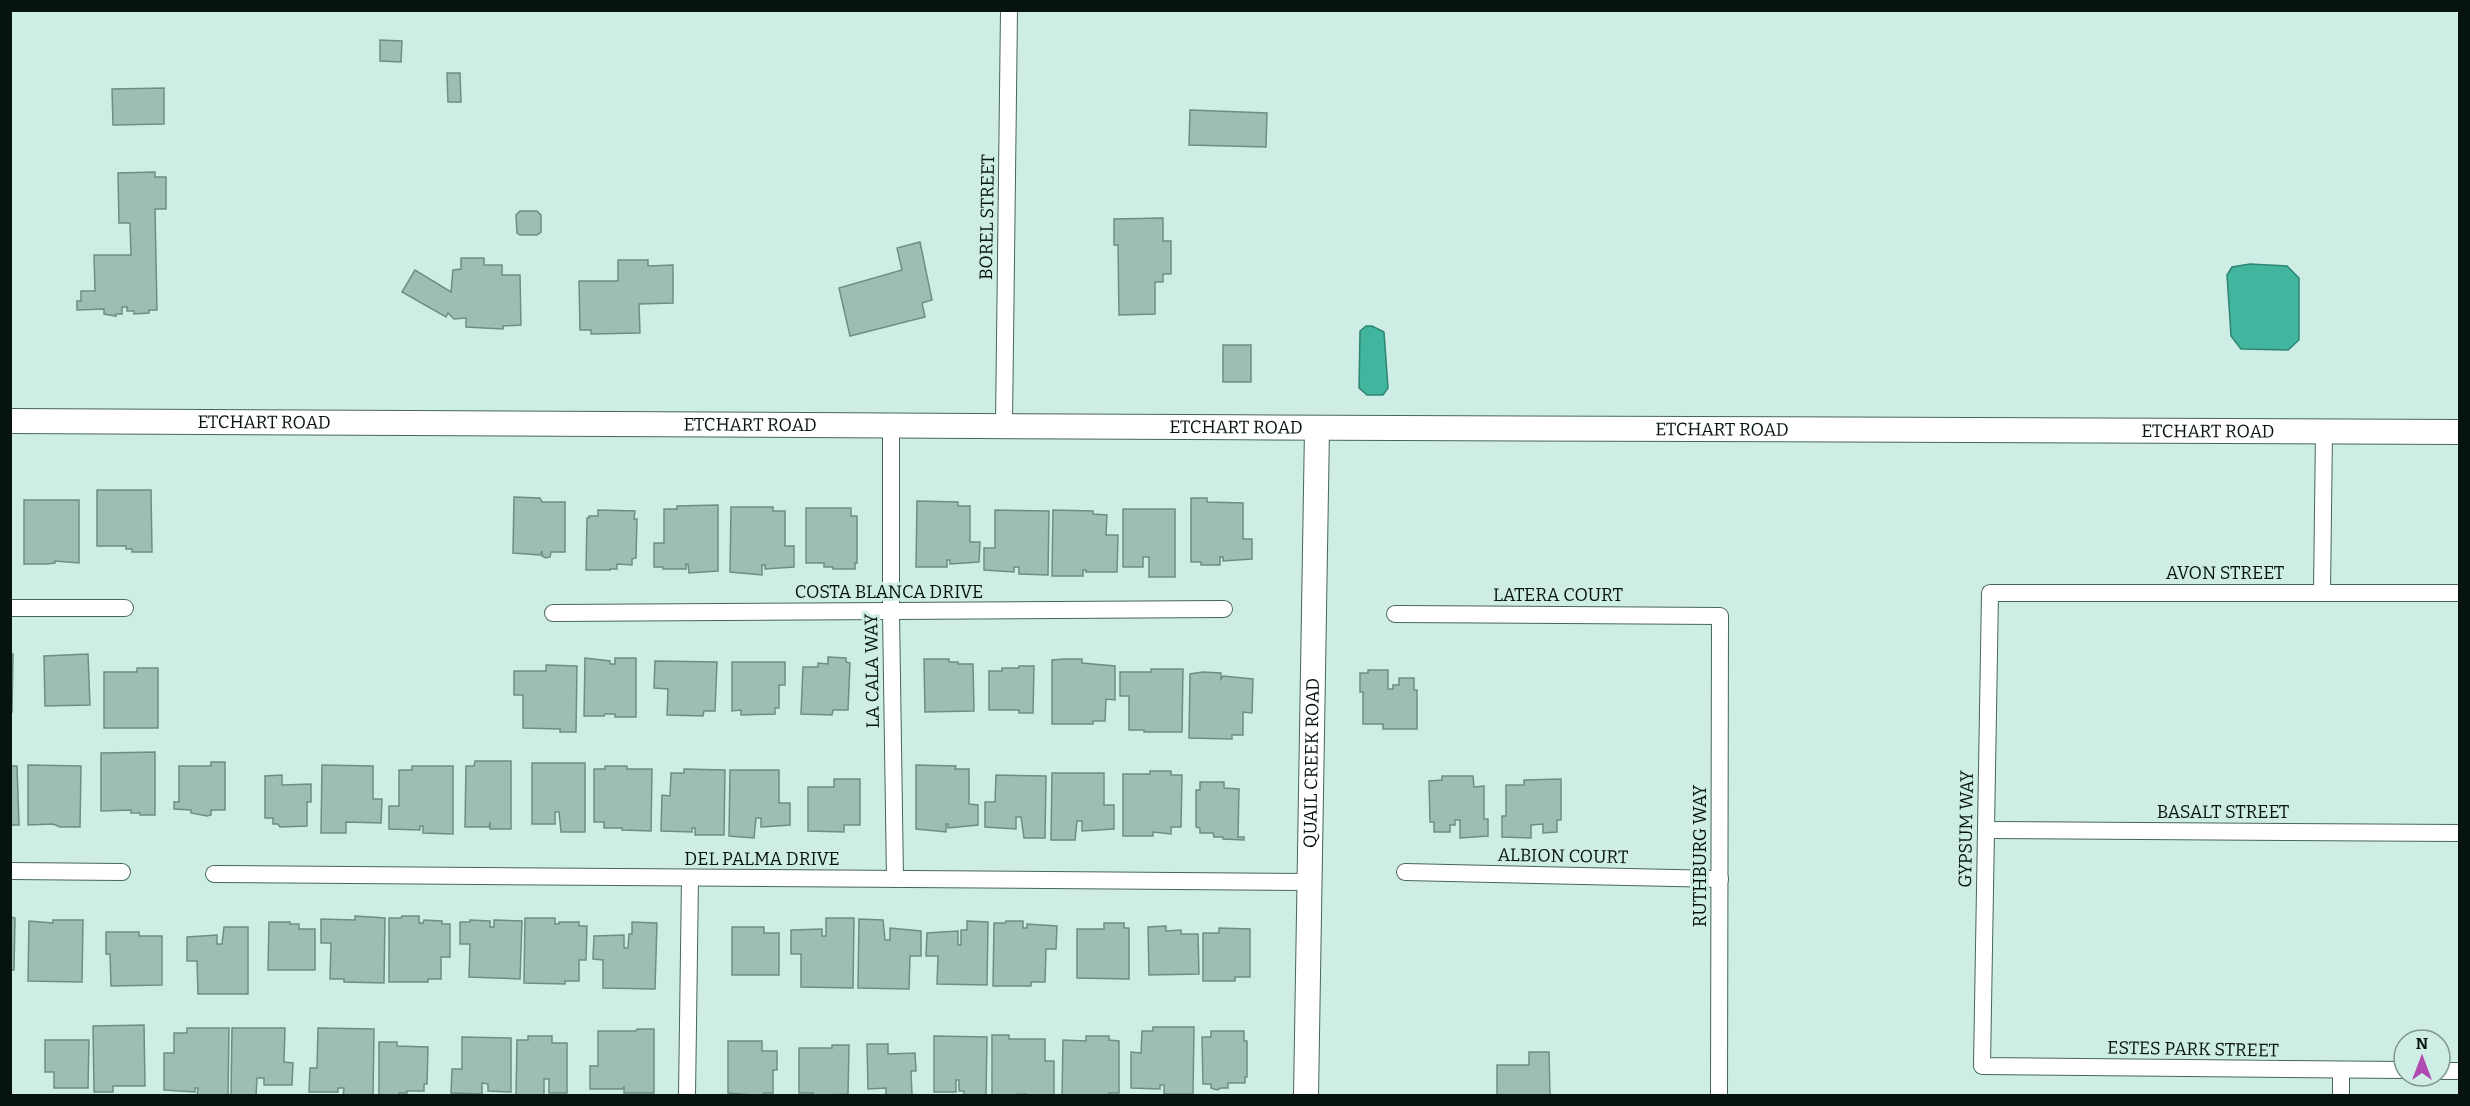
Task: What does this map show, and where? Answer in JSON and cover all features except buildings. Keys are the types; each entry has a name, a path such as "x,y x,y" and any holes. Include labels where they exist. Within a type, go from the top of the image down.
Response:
{"street":[{"name":"BOREL STREET","path":"1004,424 1009,10"},
{"name":"ETCHART ROAD","path":"10,421 891,426 1004,424 1317,429 2460,432"},
{"name":"LA CALA WAY","path":"891,426 895,879"},
{"name":"QUAIL CREEK ROAD","path":"1306,1095 1317,429"},
{"path":"2322,592 2324,431"},
{"name":"AVON STREET","path":"1990,593 2460,592"},
{"name":"GYPSUM WAY","path":"1982,1066 1990,593"},
{"path":"10,608 125,608"},
{"name":"COSTA BLANCA DRIVE","path":"553,613 1224,609"},
{"name":"LATERA COURT","path":"1395,614 1720,616"},
{"name":"RUTHBURG WAY","path":"1719,1095 1720,616"},
{"name":"BASALT STREET","path":"1986,830 2460,833"},
{"path":"10,872 122,872"},
{"name":"ALBION COURT","path":"1405,872 1720,879"},
{"name":"DEL PALMA DRIVE","path":"214,874 1310,882"},
{"path":"687,1095 690,878"},
{"name":"ESTES PARK STREET","path":"1982,1066 2392,1070"},
{"path":"2341,1070 2341,1095"}],"shaded area":[{"path":"2250,264 2287,266 2299,278 2299,340 2288,350 2241,349 2231,336 2227,275 2232,267"},
{"path":"1366,326 1372,326 1384,332 1388,388 1383,395 1367,395 1359,388 1360,331"}]}
